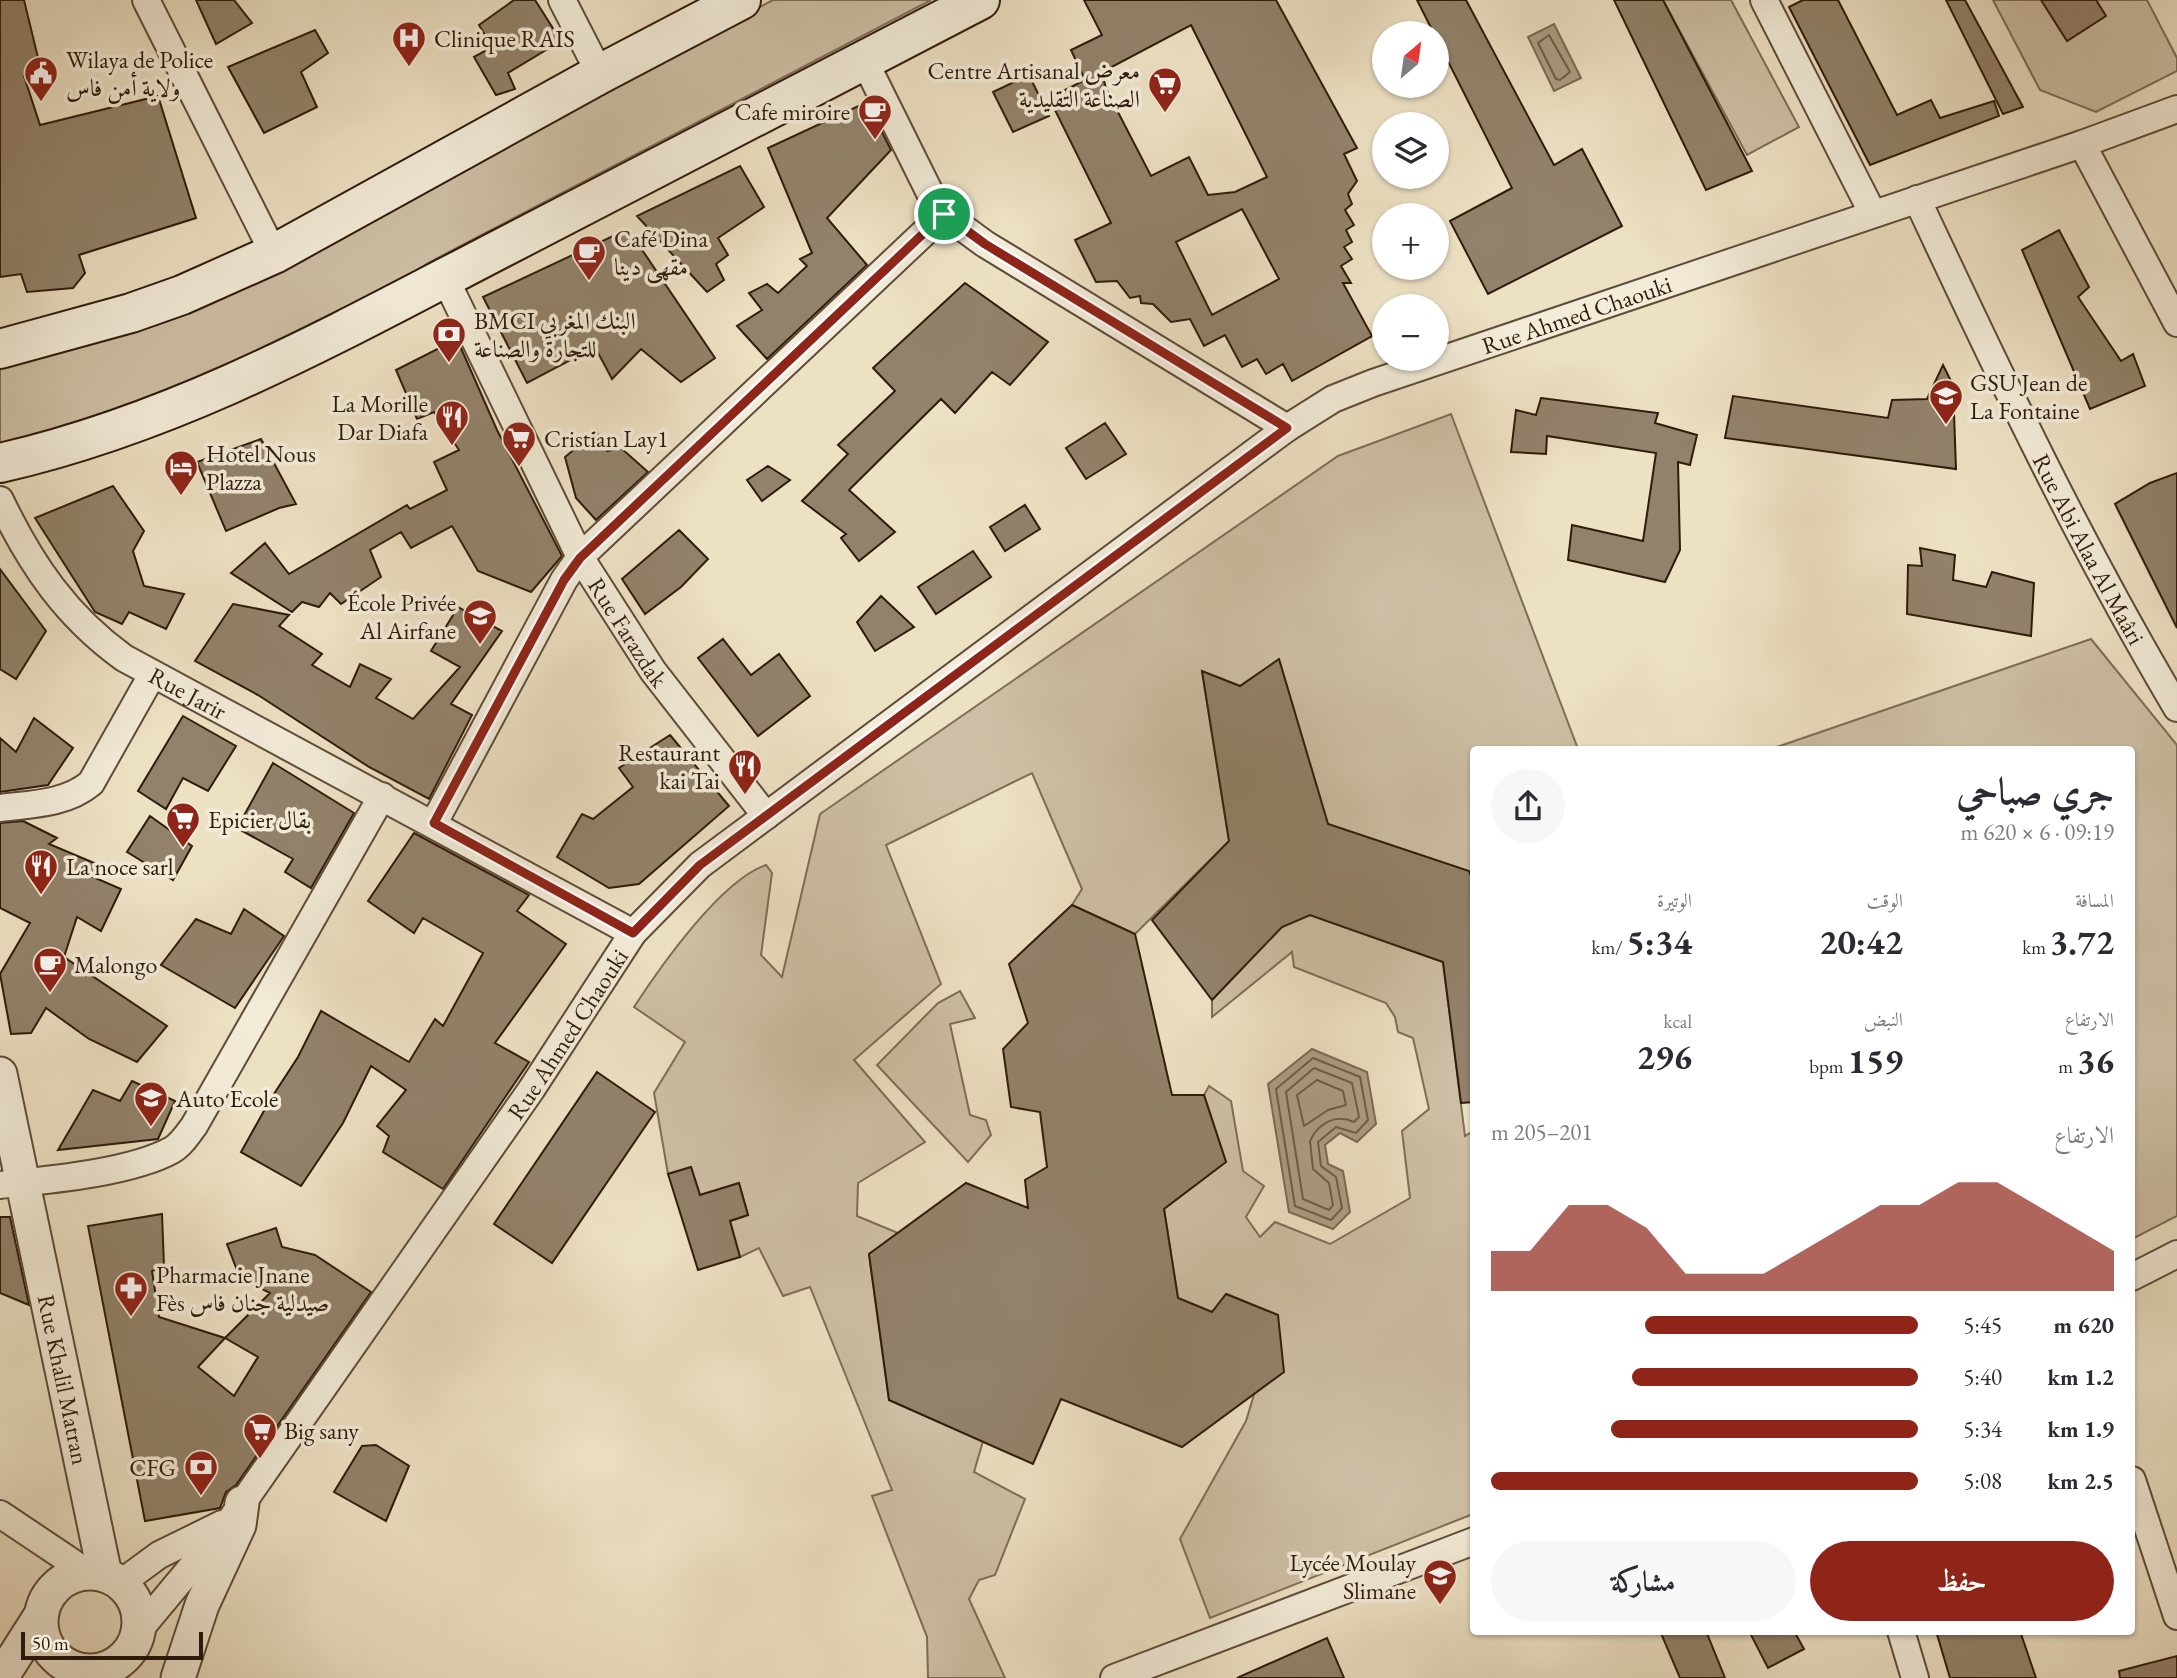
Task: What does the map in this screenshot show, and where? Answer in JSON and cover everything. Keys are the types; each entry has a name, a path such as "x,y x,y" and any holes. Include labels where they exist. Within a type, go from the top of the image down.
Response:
{"main road":[{"path":"0,349 143,309 274,254 600,74 741,0"},
{"path":"0,463 82,441 196,401 259,374 980,0"}],"street":[{"path":"146,0 274,254"},
{"path":"562,0 600,74"},
{"path":"1763,0 1873,214"},
{"path":"864,60 930,193 944,214 985,244 1287,428"},
{"name":"Rue Ahmed Chaouki","path":"137,1637 236,1512 531,1090 633,933 700,865 1287,428 1352,390 2082,145 2177,109"},
{"path":"2082,145 2177,323"},
{"name":"Rue Abi Alaa Al Maâri","path":"1917,199 2067,513 2118,609 2177,708"},
{"path":"434,823 564,580 580,558 944,214"},
{"name":"Rue Farazdak","path":"445,278 580,558 653,671 766,816"},
{"name":"Rue Jarir","path":"0,500 40,575 67,610 108,646 152,675 434,823 633,933"},
{"path":"0,808 58,800 77,794 91,783 152,675"},
{"path":"12,1184 149,1160 175,1148 194,1126 382,796"},
{"name":"Rue Khalil Matran","path":"0,1074 12,1184 105,1577"},
{"path":"2135,1276 2177,1254"},
{"path":"2135,1487 2170,1572 2177,1616"},
{"path":"178,1678 202,1605 239,1525 236,1512"},
{"name":"Rue Ahmed Chaouki","path":"105,1577 159,1555 236,1512"},
{"path":"0,1514 132,1596 139,1612 135,1678"},
{"path":"1114,1678 1470,1543"},
{"path":"1,1678 41,1615 46,1599 57,1586 72,1576 105,1577"},
{"path":"41,1615 42,1632 48,1648 73,1675 109,1668 124,1659 137,1637"},
{"path":"1902,1635 1915,1678"}],"shaded area":[{"path":"773,0 931,0 428,263 346,319 147,403 0,447 0,364 437,178"},
{"path":"1663,0 1731,0 1799,127 1747,155"},
{"path":"1993,0 2147,0 2177,58 2177,71 2096,112 2040,90"},
{"path":"1451,414 1577,746 1470,746 1470,877 1468,871 1328,824 1279,660 1240,686 1202,671 1229,841 1135,934 1072,905 1082,889 1032,773 886,845 941,984 854,1060 925,1142 858,1183 857,1216 898,1233 869,1255 889,1400 983,1441 974,1472 1025,1499 995,1575 979,1580 969,1599 1005,1678 928,1678 927,1637 872,1496 892,1490 810,1287 783,1296 759,1248 740,1257 730,1221 748,1215 739,1183 700,1195 691,1167 668,1174 654,1093 685,1042 634,1007 675,948 711,906 748,874 766,865 772,873 761,955 782,977 820,814 1338,456"},
{"path":"2091,639 2177,745 2177,1216 2135,1237 2135,746 1780,746"},
{"path":"1310,915 1443,962 1465,1136 1470,1133 1470,1515 1210,1618 1180,1539 1246,1421 1278,1315 1227,1294 1212,1312 1178,1298 1164,1209 1226,1162 1204,1095 1209,1086 1231,1101 1243,1171 1264,1186 1246,1217 1260,1237 1275,1222 1330,1244 1410,1198 1402,1131 1429,1109 1413,1038 1398,1032 1395,1017 1386,1003 1294,967 1292,952 1212,1017 1212,1000 1282,927"},
{"path":"960,991 975,1018 950,1024 970,1115 986,1120 991,1135 968,1162 877,1065 938,1003"}],"water":[{"path":"1554,24 1581,78 1554,91 1528,37"},
{"path":"1312,1049 1367,1072 1376,1124 1357,1142 1340,1133 1325,1145 1328,1164 1343,1171 1350,1212 1333,1229 1289,1212 1268,1084"}],"building":[{"path":"0,0 24,0 41,70 24,76 40,125 158,96 196,218 79,255 85,273 73,288 27,292 21,274 0,277"},
{"path":"196,0 234,0 252,23 216,44"},
{"path":"514,0 535,0 561,41 508,73 515,89 496,95 474,57 492,47 479,25"},
{"path":"1084,0 1276,0 1357,148 1344,154 1357,181 1348,194 1352,204 1345,210 1354,225 1346,230 1352,242 1344,247 1352,259 1341,266 1351,283 1343,283 1372,336 1292,381 1283,364 1266,374 1257,359 1242,367 1225,335 1204,346 1190,319 1171,322 1153,304 1141,303 1140,296 1130,298 1117,281 1096,282 1075,240 1111,223 1049,98 1085,80 1071,50 1102,35","holes":["1191,25 1267,177 1235,192 1208,195 1189,157 1151,176 1106,89 1102,72","1242,209 1279,279 1212,315 1176,242"]},
{"path":"1417,0 1466,0 1554,165 1582,149 1622,226 1488,294 1450,221 1512,188 1449,63 1449,21 1428,21"},
{"path":"1614,0 1663,0 1752,171 1706,190"},
{"path":"1803,0 1838,0 1897,115 1931,100 1940,118 1994,101 1999,116 1870,165 1789,7"},
{"path":"1946,0 1965,0 2023,107 2003,114"},
{"path":"2041,0 2096,0 2106,16 2067,41"},
{"path":"315,30 328,53 301,72 317,107 264,133 228,67"},
{"path":"1029,75 1049,116 1013,132 993,92"},
{"path":"867,102 891,150 827,218 867,265 767,359 737,326 762,310 749,293 767,284 778,293 807,266 800,259 812,253 768,148"},
{"path":"740,166 764,207 718,238 728,255 716,264 724,280 707,292 637,216"},
{"path":"628,229 715,358 681,382 641,349 612,379 595,347 527,383 483,297"},
{"path":"2059,230 2089,287 2078,297 2121,361 2133,354 2145,386 2090,409 2022,250"},
{"path":"965,283 1048,342 1010,385 992,372 955,413 941,399 849,490 895,532 859,561 841,538 846,534 802,501 848,454 838,445 895,391 873,368"},
{"path":"457,339 497,430 562,556 531,592 478,571 452,526 411,548 401,532 370,550 381,577 341,604 330,593 319,607 302,602 292,612 231,573 265,543 289,574 407,505 410,509 447,490 434,462 459,450 434,412 417,419 396,370"},
{"path":"1943,365 1953,385 1956,469 1725,438 1733,396 1888,418 1892,400 1927,399"},
{"path":"1541,398 1658,413 1655,423 1697,435 1690,465 1678,462 1680,550 1665,582 1568,560 1572,525 1643,541 1656,453 1547,436 1546,454 1511,452 1516,410 1536,415"},
{"path":"1105,423 1126,454 1086,479 1066,448"},
{"path":"596,431 607,451 621,448 648,472 596,520 576,498 565,457"},
{"path":"261,439 296,504 279,508 226,531 197,462"},
{"path":"768,466 790,480 762,501 747,480"},
{"path":"2177,473 2177,628 2115,504 2150,483"},
{"path":"113,486 144,531 133,551 144,586 184,594 166,629 129,612 122,624 95,612 35,518"},
{"path":"1025,505 1040,529 1005,551 990,527"},
{"path":"679,530 708,559 681,587 645,614 622,579"},
{"path":"1920,548 1955,555 1953,580 1986,587 1992,572 2034,583 2031,636 1907,614 1908,565 1922,566"},
{"path":"973,551 991,577 936,614 918,587"},
{"path":"0,569 46,631 16,679 0,669"},
{"path":"881,596 914,627 875,651 857,622"},
{"path":"233,604 289,615 279,626 322,654 312,665 350,687 360,664 391,679 376,698 413,719 460,667 431,651 458,607 502,631 451,704 472,715 429,799 369,767 258,695 195,661"},
{"path":"723,639 751,675 779,654 810,696 758,736 698,658"},
{"path":"1279,659 1328,824 1469,871 1470,1102 1461,1103 1443,962 1310,915 1282,927 1212,1000 1152,920 1229,841 1202,671 1240,686"},
{"path":"183,716 236,746 208,791 183,778 166,809 138,791"},
{"path":"34,718 73,748 48,785 0,792 0,738 16,752"},
{"path":"670,735 729,806 639,884 609,888 557,857 582,814 593,819 633,787 619,768"},
{"path":"273,763 354,813 311,888 285,872 293,859 237,828"},
{"path":"150,816 192,846 173,880 127,852"},
{"path":"23,821 57,838 49,844 99,865 93,877 121,889 101,931 77,917 64,957 167,1026 137,1062 89,1039 46,1008 31,1033 11,1034 0,974 30,923 0,908 0,823"},
{"path":"414,833 529,895 517,911 566,944 495,1043 529,1062 443,1189 383,1152 389,1136 377,1126 406,1090 371,1066 343,1123 301,1186 241,1152 298,1057 321,1011 409,1062 435,1019 443,1026 483,953 423,918 414,933 368,901"},
{"path":"1072,905 1135,934 1172,1095 1204,1095 1226,1162 1164,1209 1178,1298 1212,1312 1226,1294 1278,1315 1284,1372 1182,1447 1061,1399 1033,1464 889,1400 869,1254 966,1183 1028,1208 1025,1180 1047,1167 1040,1112 1011,1107 1003,1049 1028,1023 1009,964"},
{"path":"244,909 284,936 235,1008 161,965 196,919 231,934"},
{"path":"597,1072 655,1112 552,1263 494,1224"},
{"path":"132,1081 175,1101 158,1139 58,1150 93,1090 120,1101"},
{"path":"691,1167 700,1195 739,1183 748,1215 730,1221 740,1257 698,1270 668,1174"},
{"path":"162,1214 164,1266 152,1271 159,1317 225,1338 270,1293 240,1278 227,1244 276,1228 282,1247 315,1255 371,1292 236,1485 226,1492 220,1508 145,1521 88,1226","holes":["225,1338 258,1357 234,1396 198,1367"]},
{"path":"0,1217 10,1217 29,1305 0,1293"},
{"path":"376,1445 409,1466 386,1521 334,1492 362,1446"},
{"path":"1662,1635 1708,1635 1725,1678 1680,1678"},
{"path":"1751,1635 1796,1635 1804,1649 1768,1668"},
{"path":"1937,1635 2021,1635 2036,1678 1950,1678"},
{"path":"1327,1638 1344,1678 1237,1678"},
{"path":"2177,1656 2177,1678 2120,1678 2119,1671"}],"place":[{"name":"Clinique RAIS","path":"409,68"},
{"name":"Wilaya de Police ولاية أمن فاس","path":"41,103"},
{"name":"Centre Artisanal معرض الصناعة التقليدية","path":"1165,114"},
{"name":"Cafe miroire","path":"875,141"},
{"name":"Café Dina مقهى دينا","path":"589,282"},
{"name":"BMCI البنك المغربي للتجارة والصناعة","path":"449,364"},
{"name":"GSU Jean de La Fontaine","path":"1946,426"},
{"name":"La Morille Dar Diafa","path":"452,447"},
{"name":"Cristian Lay1","path":"519,468"},
{"name":"Hotel Nous Plazza","path":"181,497"},
{"name":"École Privée Al Airfane","path":"480,646"},
{"name":"Restaurant kai Tai","path":"745,796"},
{"name":"Epicier بقال","path":"183,849"},
{"name":"La noce sarl","path":"41,896"},
{"name":"Malongo","path":"50,994"},
{"name":"Auto Ecole","path":"151,1128"},
{"name":"Pharmacie Jnane Fès صيدلية جنان فاس","path":"131,1318"},
{"name":"Big sany","path":"260,1460"},
{"name":"CFG","path":"201,1497"},
{"name":"Lycée Moulay Slimane","path":"1440,1606"}],"route":[{"path":"944,214 985,244 1287,428 700,865 664,898 633,933 434,823 564,580 580,558 944,214"}]}
